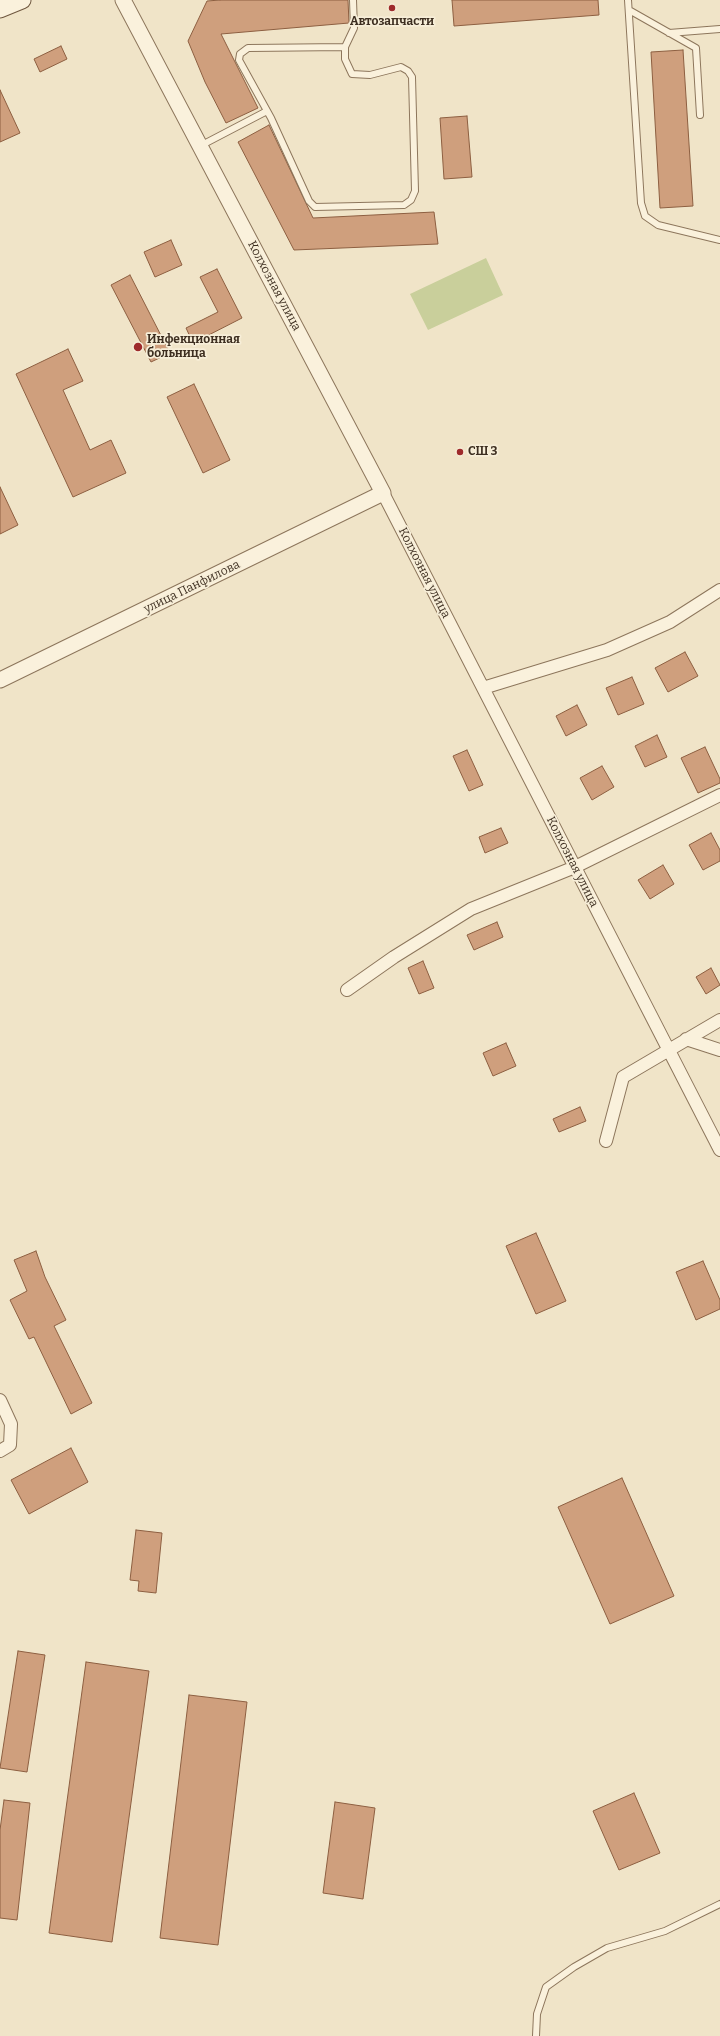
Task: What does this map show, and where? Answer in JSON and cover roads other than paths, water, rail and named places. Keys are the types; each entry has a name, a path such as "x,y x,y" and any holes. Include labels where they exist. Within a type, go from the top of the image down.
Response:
{"main road":[{"path":"0,10 22,0"}],"street":[{"name":"Колхозная улица","path":"123,0 383,493 720,1150"},
{"name":"улица Панфилова","path":"0,680 383,493"},
{"path":"483,688 607,650 670,622 720,590"},
{"path":"347,990 394,957 471,909 575,867 720,795"},
{"path":"606,1141 623,1077 668,1049 720,1020"},
{"path":"686,1039 720,1050"},
{"path":"0,1400 11,1424 10,1444 0,1451"}],"lane":[{"path":"345,46 248,48 240,54 240,60 267,111 308,201 315,207 404,205 411,200 415,191 412,77 408,71 401,67 370,75 352,74 345,59 345,46 354,28 353,0"},
{"path":"628,0 641,204 645,216 658,225 720,240"},
{"path":"628,10 696,48 700,115"},
{"path":"669,33 720,29"},
{"path":"200,146 267,111"},
{"path":"536,2036 537,2014 546,1987 574,1967 607,1948 665,1931 720,1904"}],"place":[{"name":"Автозапчасти","path":"392,8"},
{"name":"Инфекционная больница","path":"138,347"},
{"name":"СШ 3","path":"460,452"}]}
